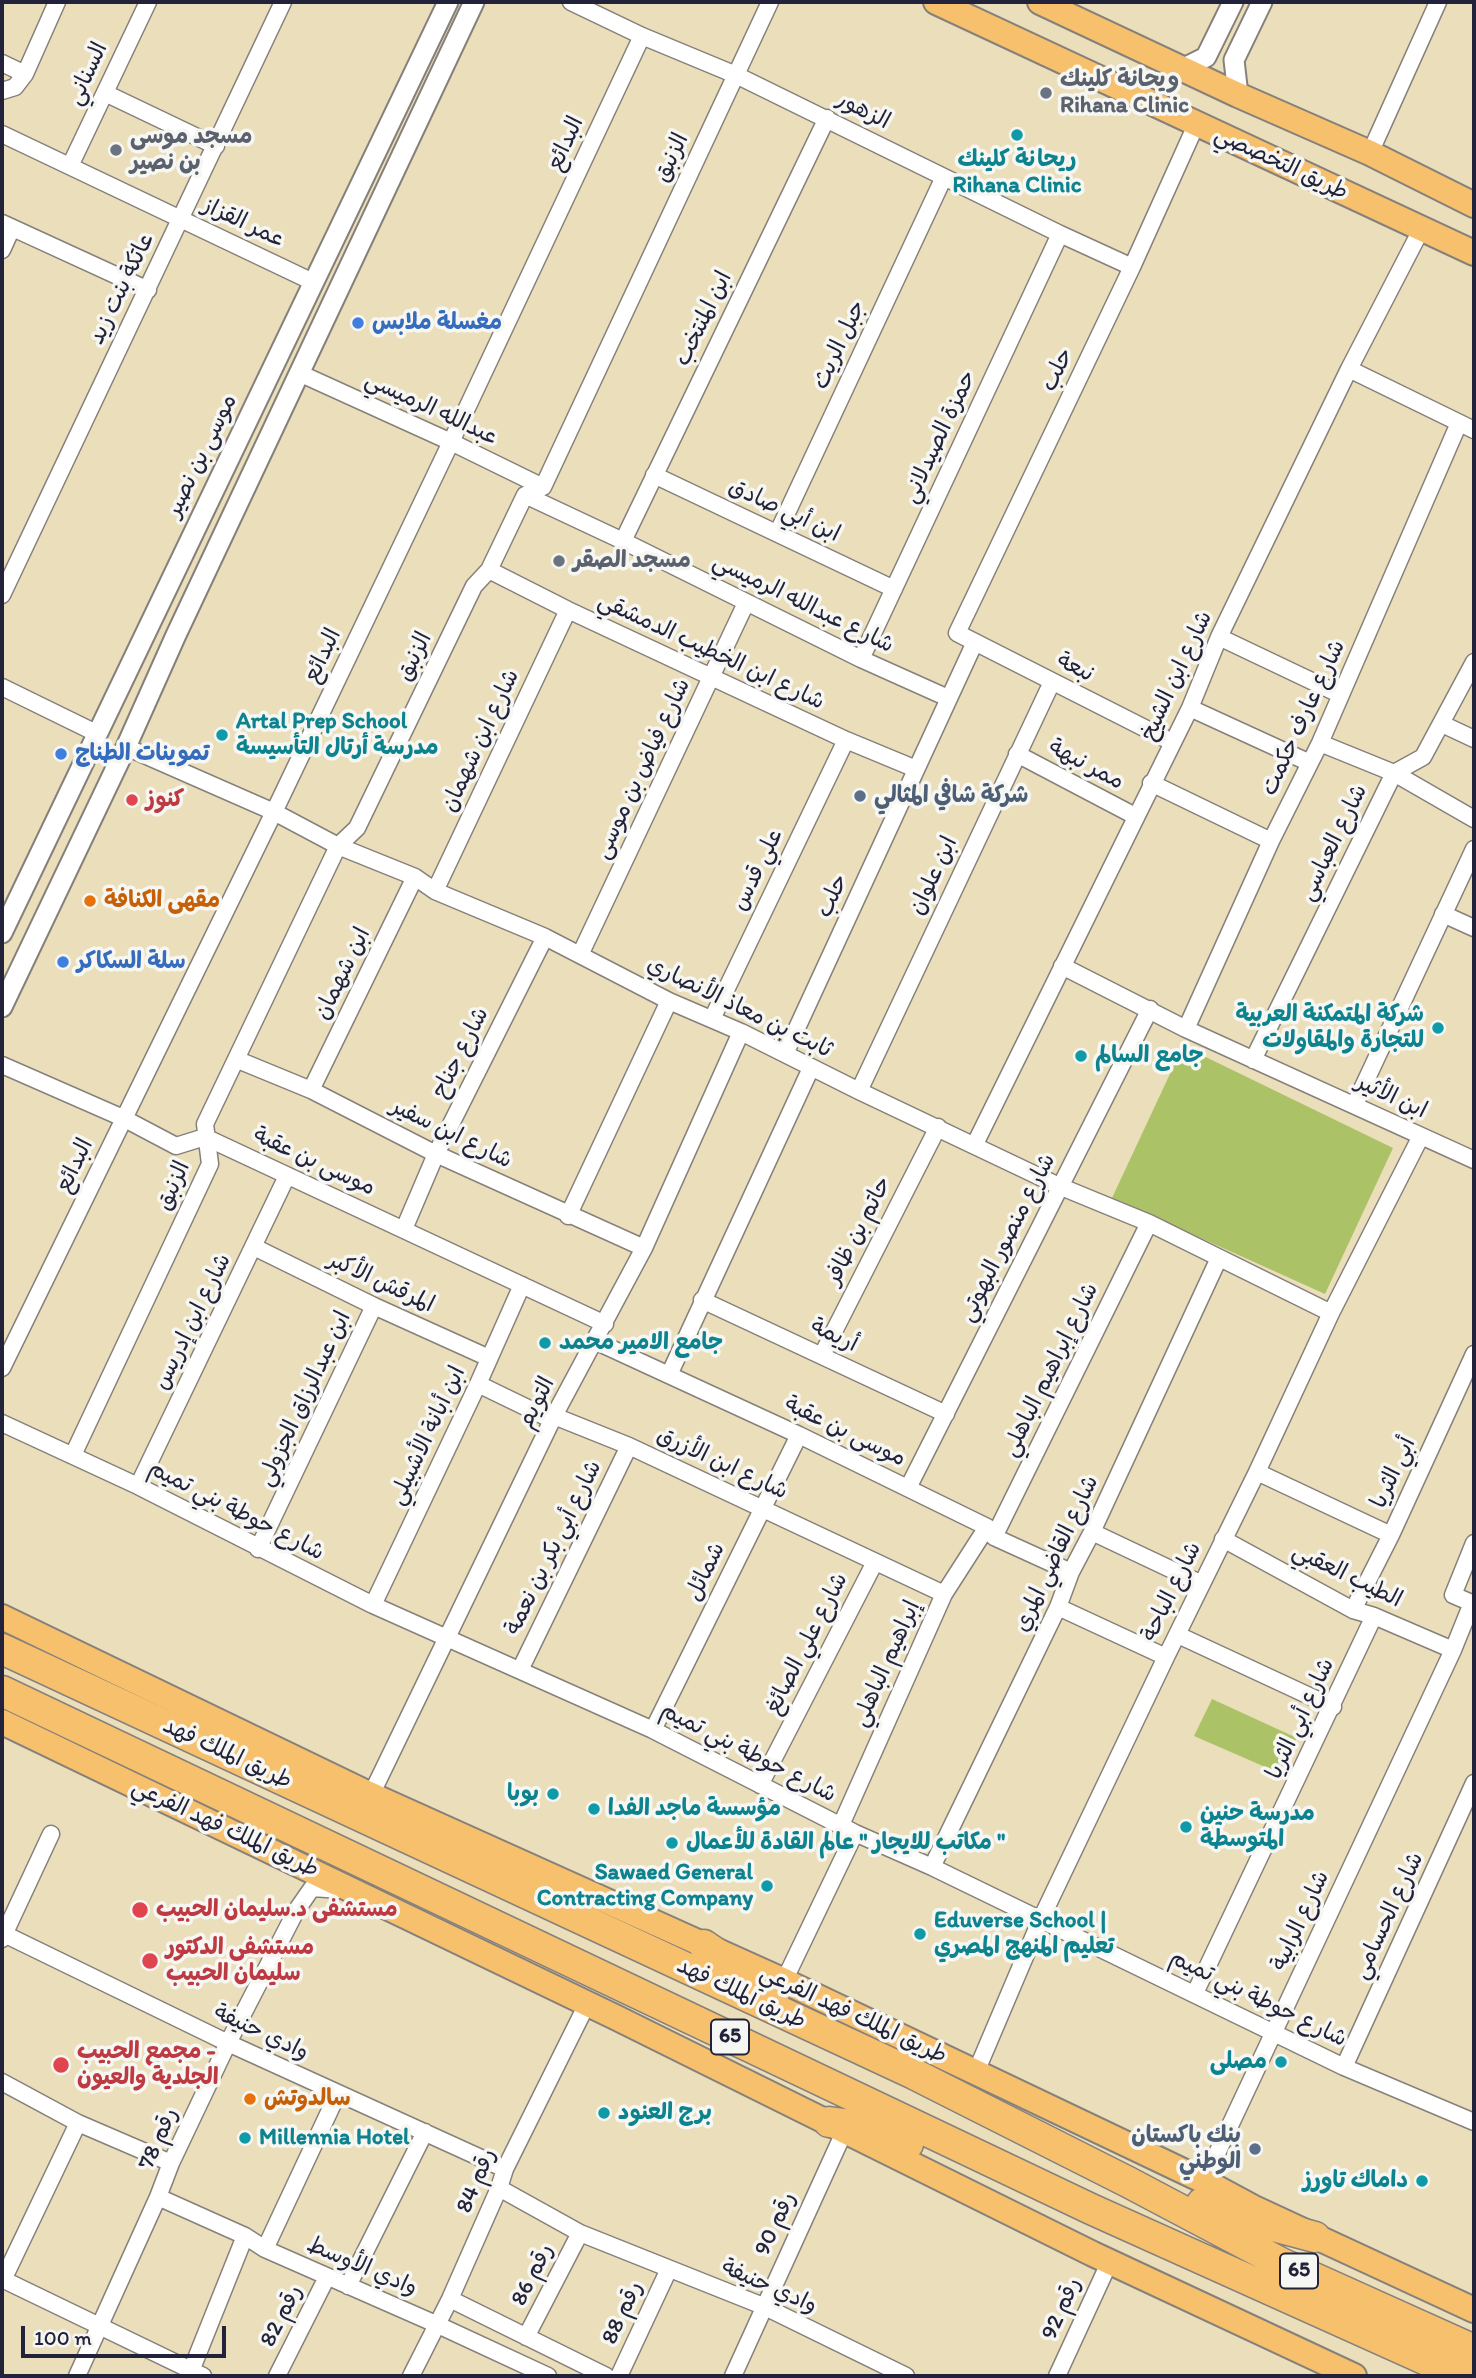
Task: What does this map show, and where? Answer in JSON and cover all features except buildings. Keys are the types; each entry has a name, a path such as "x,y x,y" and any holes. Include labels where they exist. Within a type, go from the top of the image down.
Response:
{"highway":[{"name":"طريق الملك فهد","path":"2,1649 914,2074 1283,2263 1474,2350"},
{"name":"طريق الملك فهد","path":"2,1690 1068,2198 1462,2376"},
{"path":"704,1945 847,2043"},
{"path":"837,2126 875,2128 1033,2199 1044,2202 1068,2198"},
{"path":"1128,2182 1181,2194 1232,2214 1315,2237"}],"main road":[{"name":"طريق التخصصي","path":"936,2 1474,253"},
{"name":"طريق التخصصي","path":"1040,2 1238,95 1370,153 1474,205"},
{"name":"طريق الملك فهد الفرعي","path":"2,1617 371,1795 784,1981 1204,2181 1315,2237 1474,2310"},
{"name":"طريق الملك فهد الفرعي","path":"2,1723 587,2004 1110,2261 1354,2376"}],"street":[{"path":"2,91 15,87 25,74 57,2"},
{"name":"السناني","path":"70,166 148,2"},
{"name":"عاتكة بنت زيد","path":"2,595 283,2"},
{"name":"موسى بن نصير","path":"2,933 447,2"},
{"path":"2,1007 474,2"},
{"name":"الزهور","path":"572,2 827,118 1132,267"},
{"name":"الزنبق","path":"543,487 770,2"},
{"path":"1370,153 1438,2"},
{"path":"1182,69 1206,57 1232,5"},
{"path":"1232,5 1226,36 1230,41 1240,41 1258,10"},
{"path":"1238,95 1234,60 1258,10"},
{"name":"البدائع","path":"2,1368 274,812 642,36"},
{"path":"2,63 25,74"},
{"path":"105,93 216,146"},
{"name":"ابن المنتخب","path":"623,541 827,118"},
{"name":"حلب","path":"957,633 1132,267 1196,125"},
{"name":"عمر القزاز","path":"2,134 313,282"},
{"name":"جبل الريث","path":"778,532 944,177"},
{"path":"2,250 7,225 148,290"},
{"name":"شارع ابن الشيخ","path":"975,1144 1190,708 1219,637 1349,369 1422,228"},
{"name":"حمزة الصيدلاني","path":"861,659 1060,234"},
{"path":"1349,369 1467,427"},
{"name":"عبدالله الرميسي","path":"299,373 543,487"},
{"name":"شارع عارف حكمت","path":"1186,1029 1271,841 1320,744 1467,427"},
{"name":"ابن أبي صادق","path":"654,475 894,589"},
{"path":"525,495 543,487"},
{"name":"الزنبق","path":"73,1455 210,1164 205,1124 338,846 357,828 474,586 489,570 525,495"},
{"name":"شارع عبدالله الرميسي","path":"525,495 861,659 948,698"},
{"name":"شارع ابن الخطيب الدمشقي","path":"489,570 568,610 846,740 916,769"},
{"name":"شارع فياض بن موسى","path":"580,955 746,603"},
{"name":"شارع ابن شهمان","path":"435,891 568,610"},
{"path":"155,614 181,624"},
{"name":"نبعة","path":"957,633 1172,742"},
{"path":"1219,637 1341,695"},
{"name":"حلب","path":"785,1054 975,642"},
{"name":"شارع العباسي","path":"1253,1060 1394,773 1423,757 1474,662"},
{"name":"ابن علوان","path":"859,1091 1052,682"},
{"path":"2,687 96,733"},
{"path":"1190,708 1310,764"},
{"path":"1442,724 1474,739"},
{"name":"علي قدس","path":"712,1019 846,740"},
{"path":"1320,744 1394,773 1474,819"},
{"name":"ثابت بن معاذ الأنصاري","path":"126,747 274,812 338,846 415,877 435,891 545,937 669,1001 741,1031 811,1068 1059,1186 1149,1223 1331,1313"},
{"name":"ممر نبهة","path":"1017,754 1135,816"},
{"path":"1151,783 1271,841"},
{"path":"52,830 79,843"},
{"path":"1355,1104 1474,849"},
{"name":"ابن شهمان","path":"312,1090 415,877"},
{"path":"1443,914 1474,928"},
{"name":"شارع جناح","path":"404,1229 436,1154 545,937"},
{"name":"ابن الأثير","path":"1062,966 1186,1029 1474,1160"},
{"path":"568,1216 669,1001"},
{"name":"شارع منصور البهوتي","path":"908,1488 1150,1009"},
{"name":"التويم","path":"371,1795 554,1416 645,1248 741,1031"},
{"name":"شارع ابن سفير","path":"238,1059 312,1090 436,1154 568,1216 645,1248"},
{"path":"2,1065 123,1118 176,1146 205,1137"},
{"path":"669,1375 811,1068"},
{"name":"حاتم بن ظافر","path":"821,1355 938,1127"},
{"name":"شارع الباحة","path":"976,2072 1041,1919 1331,1313 1421,1136"},
{"name":"موسى بن عقبة","path":"205,1137 605,1324"},
{"name":"شارع ابن إدريس","path":"138,1486 288,1177"},
{"name":"شارع إبراهيم الباهلي","path":"990,1532 1149,1223"},
{"name":"المرقش الأكبر","path":"254,1247 489,1358"},
{"name":"شارع القاضي المري","path":"932,1867 1058,1607 1071,1572 1219,1258"},
{"name":"ابن أبانة الأشبيلي","path":"373,1605 522,1285"},
{"name":"أريمة","path":"702,1300 946,1414"},
{"name":"ابن عبدالرزاق الجزولي","path":"258,1549 374,1306"},
{"name":"موسى بن عقبة","path":"595,1341 799,1435 1071,1572"},
{"name":"أبي الثريا","path":"1353,1610 1391,1535 1474,1354"},
{"name":"شارع ابن الأزرق","path":"478,1384 544,1416 554,1416 629,1446 944,1594"},
{"name":"شارع حوطة بني تميم","path":"2,1423 138,1486 373,1605 653,1730 848,1829 1041,1919 1344,2067 1473,2119"},
{"name":"شمائل","path":"653,1730 799,1435"},
{"name":"شارع أبي بكر بن نعمة","path":"520,1670 629,1446"},
{"path":"1257,1472 1391,1535"},
{"name":"إبراهيم الباهلي","path":"784,1981 944,1594 990,1532"},
{"path":"1092,1532 1202,1584"},
{"name":"الطيب العقبي","path":"1223,1539 1353,1610 1374,1616 1453,1650"},
{"path":"1473,1604 1453,1595 1474,1543"},
{"name":"شارع علي الصائغ","path":"760,1785 875,1562"},
{"name":"شارع الرابية","path":"1204,2181 1473,1604"},
{"path":"1058,1607 1166,1657"},
{"name":"شارع أبي الثريا","path":"1195,1993 1374,1616"},
{"path":"1178,1635 1333,1707"},
{"name":"شارع الحسامي","path":"1344,2067 1474,1783"},
{"path":"2,1935 51,1834"},
{"name":"رقم 78","path":"77,2376 159,2197 171,2163 228,2043 296,1911 312,1888 354,1891"},
{"name":"وادي حنيفة","path":"2,1935 228,2043 505,2169"},
{"name":"رقم 84","path":"411,2376 450,2299 505,2169 587,2004"},
{"path":"2,2082 78,2123 171,2163"},
{"path":"265,2249 338,2093"},
{"path":"78,2123 3,2279 197,2374 245,2236"},
{"name":"رقم 90","path":"733,2376 837,2126"},
{"path":"348,2286 425,2132"},
{"name":"وادي حنيفة","path":"499,2188 580,2233 763,2306 906,2376"},
{"name":"وادي الأوسط","path":"159,2197 245,2236 265,2249 548,2376"},
{"name":"رقم 86","path":"526,2337 580,2233"},
{"name":"رقم 92","path":"1057,2376 1110,2261"},
{"name":"رقم 88","path":"619,2376 669,2269"},
{"name":"رقم 82","path":"277,2376 327,2277"},
{"path":"450,2299 606,2376"}],"green space":[{"path":"1183,1046 1393,1148 1325,1294 1112,1198"},
{"path":"1212,1699 1297,1738 1279,1773 1194,1736"}],"place":[{"name":"ويحانة كلينك Rihana Clinic","path":"1046,93"},
{"name":"ريحانة كلينك Rihana Clinic","path":"1017,135"},
{"name":"مسجد موسى بن نصير","path":"116,150"},
{"name":"مغسلة ملابس","path":"358,323"},
{"name":"مسجد الصقر","path":"559,561"},
{"name":"Artal Prep School مدرسة أرتال التأسيسة","path":"222,735"},
{"name":"تموينات الطناج","path":"61,754"},
{"name":"شركة شافي المثالي","path":"860,796"},
{"name":"كنوز","path":"132,800"},
{"name":"مقهى الكنافة","path":"90,901"},
{"name":"سلة السكاكر","path":"63,962"},
{"name":"شركة المتمكنة العربية للتجارة والمقاولات","path":"1438,1028"},
{"name":"جامع السالم","path":"1081,1056"},
{"name":"جامع الامير محمد","path":"545,1343"},
{"name":"بوبا","path":"553,1794"},
{"name":"مؤسسة ماجد الفدا","path":"594,1809"},
{"name":"مدرسة حنين المتوسطة","path":"1186,1827"},
{"name":"مكاتب للايجار \" عالم القادة للأعمال \"","path":"672,1843"},
{"name":"Sawaed General Contracting Company","path":"767,1886"},
{"name":"مستشفى د.سليمان الحبيب","path":"140,1910"},
{"name":"Eduverse School | تعليم المنهج المصري","path":"920,1934"},
{"name":"مستشفى الدكتور سليمان الحبيب","path":"150,1961"},
{"name":"مصلى","path":"1281,2062"},
{"name":"مجمع الحبيب - الجلدية والعيون","path":"61,2065"},
{"name":"سالدوتش","path":"250,2099"},
{"name":"برج العنود","path":"604,2113"},
{"name":"Millennia Hotel","path":"245,2138"},
{"name":"بنك باكستان الوطني","path":"1255,2149"},
{"name":"داماك تاورز","path":"1422,2181"}]}
